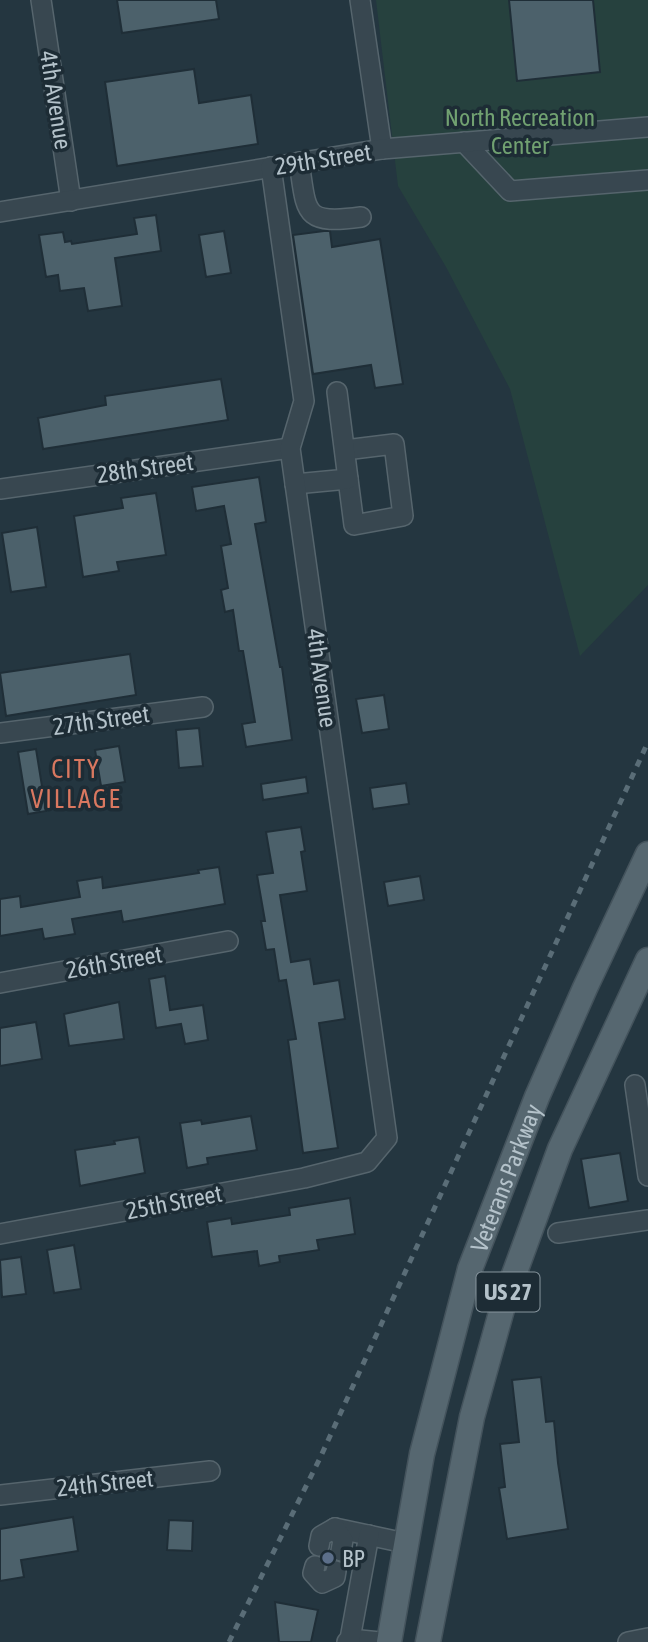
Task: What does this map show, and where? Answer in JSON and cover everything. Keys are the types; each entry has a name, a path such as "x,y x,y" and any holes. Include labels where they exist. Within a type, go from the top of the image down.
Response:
{"main road":[{"name":"Veterans Parkway","path":"389,1642 422,1454 470,1269 537,1097 648,854"},
{"name":"Veterans Parkway","path":"428,1642 472,1417 505,1302 560,1149 648,960"}],"street":[{"name":"4th Avenue","path":"41,0 71,201"},
{"path":"360,0 382,149"},
{"name":"29th Street","path":"0,212 382,149 648,127"},
{"path":"464,142 510,191 648,180"},
{"path":"299,162 306,209 314,216 347,219 361,217"},
{"name":"4th Avenue","path":"271,167 304,401 290,448 387,1138 367,1162 347,1168"},
{"path":"337,392 354,525 403,516 394,444 345,450"},
{"name":"28th Street","path":"0,489 290,448"},
{"path":"295,484 348,479"},
{"name":"27th Street","path":"0,733 203,707"},
{"name":"26th Street","path":"0,983 228,941"},
{"path":"635,1084 648,1176"},
{"name":"25th Street","path":"0,1234 347,1168"},
{"path":"558,1233 648,1220"},
{"name":"24th Street","path":"0,1494 210,1471"},
{"path":"319,1546 321,1536 335,1528 405,1543"},
{"path":"335,1528 343,1540 341,1551"},
{"path":"369,1535 348,1640 380,1642"},
{"path":"324,1573 358,1591"},
{"path":"628,1642 648,1638"}],"green space":[{"name":"North Recreation Center","path":"376,0 648,0 648,585 580,656 510,389 446,267 398,186"}],"building":[{"path":"117,0 216,0 219,19 122,33"},
{"path":"509,0 593,0 600,72 517,81"},
{"path":"194,69 199,103 251,95 258,144 117,166 105,82"},
{"path":"156,215 161,251 115,258 122,306 88,311 84,288 60,291 58,275 46,277 39,235 63,232 65,242 71,241 72,244 137,234 134,218"},
{"path":"224,231 231,273 206,277 199,235"},
{"path":"330,231 332,247 380,239 403,384 375,388 371,365 313,374 293,235"},
{"path":"221,379 228,420 43,449 38,418 106,405 105,396"},
{"path":"259,477 266,522 255,524 282,667 292,740 246,747 242,724 255,722 233,610 225,612 221,590 228,588 221,546 231,544 224,506 196,511 192,487"},
{"path":"156,493 166,555 117,562 119,571 83,577 74,516 123,508 121,498"},
{"path":"37,527 46,587 11,592 2,533"},
{"path":"130,654 136,695 6,716 0,673"},
{"path":"384,695 389,729 362,733 356,699"},
{"path":"199,728 203,766 179,768 176,730"},
{"path":"119,746 125,782 101,786 95,750"},
{"path":"36,749 46,811 28,814 18,752"},
{"path":"306,777 308,793 263,800 261,784"},
{"path":"406,783 409,804 373,809 370,788"},
{"path":"301,827 305,851 301,852 307,891 280,895 291,962 310,959 314,984 339,980 345,1019 319,1023 338,1148 303,1153 288,1040 296,1039 286,980 279,981 274,949 266,950 261,921 265,921 257,875 273,873 266,832"},
{"path":"219,867 225,904 123,922 121,911 72,919 75,934 44,939 42,929 0,936 0,899 20,896 21,907 80,897 77,881 102,877 103,888 199,873 198,870"},
{"path":"420,876 424,900 388,906 384,882"},
{"path":"165,976 170,1010 203,1005 208,1040 185,1044 181,1024 156,1028 149,979"},
{"path":"119,1002 124,1039 69,1046 64,1014"},
{"path":"36,1022 42,1059 0,1066 0,1028"},
{"path":"251,1116 257,1150 207,1158 208,1164 187,1168 180,1123 201,1120 202,1124"},
{"path":"139,1137 145,1173 80,1186 75,1150"},
{"path":"620,1153 628,1201 589,1208 581,1159"},
{"path":"350,1198 355,1234 317,1240 319,1250 279,1256 280,1262 259,1266 257,1251 212,1257 207,1222 231,1218 232,1224 290,1215 289,1208"},
{"path":"74,1245 81,1289 54,1293 47,1250"},
{"path":"21,1257 26,1294 2,1297 0,1260"},
{"path":"541,1377 546,1422 554,1421 568,1529 507,1539 499,1488 505,1487 500,1444 519,1442 512,1380"},
{"path":"73,1517 78,1551 21,1560 24,1577 0,1581 0,1529"},
{"path":"169,1520 193,1521 192,1551 167,1550"},
{"path":"275,1602 318,1610 311,1642 279,1642"}],"railway":[{"path":"229,1642 320,1458 648,742"}],"place":[{"name":"BP","path":"328,1558"}],"district":[{"name":"CITY VILLAGE","path":"76,784"}]}
